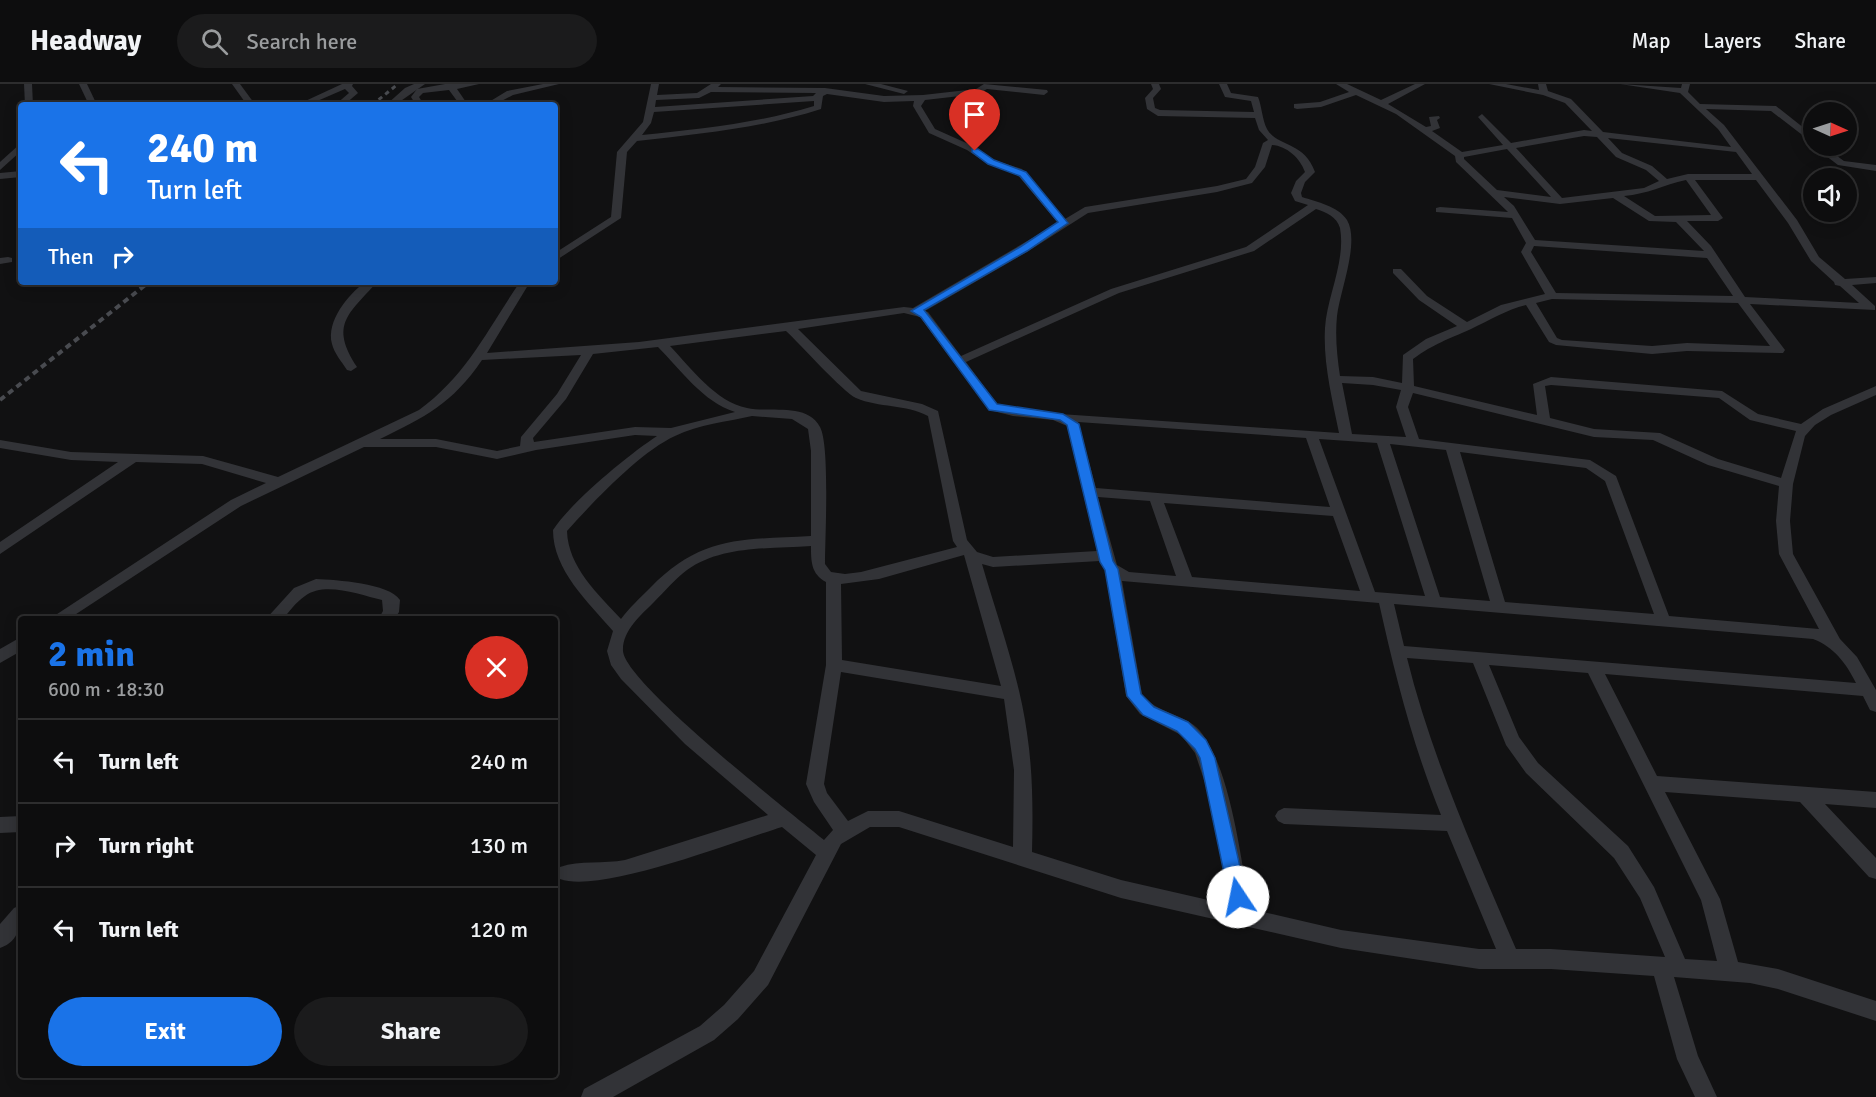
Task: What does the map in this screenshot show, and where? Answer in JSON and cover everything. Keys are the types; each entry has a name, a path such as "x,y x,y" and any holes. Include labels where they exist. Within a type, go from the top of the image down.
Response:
{"street":[{"path":"28,84 29,102"},
{"path":"82,84 91,102"},
{"path":"236,84 249,102"},
{"path":"394,102 408,90 421,84"},
{"path":"418,102 415,97 420,92 475,84"},
{"path":"494,102 510,93 555,84"},
{"path":"558,256 616,218 622,152 647,123 655,84"},
{"path":"869,84 926,94 937,93 939,96"},
{"path":"1155,84 1157,89 1149,98 1151,110 1158,113 1260,115"},
{"path":"1223,84 1228,95 1256,99 1263,130 1275,141 1301,157 1310,168 1310,172 1301,181 1296,193 1298,199 1336,215 1345,228 1345,248 1336,288 1330,333 1346,437"},
{"path":"1340,84 1426,130 1460,155 1569,134 1600,133 1738,150"},
{"path":"1381,104 1421,84"},
{"path":"1493,84 1525,92 1543,88 1568,101 1619,155 1649,168 1665,182"},
{"path":"1624,84 1685,87 1697,106 1721,127 1793,222 1815,259 1839,283 1873,311"},
{"path":"307,102 347,85 354,93 343,102"},
{"path":"451,86 462,102"},
{"path":"652,98 699,95 713,86 825,100 873,103 903,99"},
{"path":"650,110 825,100 923,98 978,91 988,86 1044,92"},
{"path":"1297,106 1321,104 1356,92"},
{"path":"923,98 918,100 916,106 928,128 970,148 991,162 1019,171 1063,223"},
{"path":"635,138 683,133 796,114 815,109 825,100"},
{"path":"1697,106 1771,108 1803,133"},
{"path":"1482,117 1560,201"},
{"path":"1426,130 1436,128 1432,119 1436,118"},
{"path":"916,311 1063,223 1094,207 1151,200 1245,182 1260,167 1268,143 1275,141"},
{"path":"0,167 18,149"},
{"path":"1460,155 1459,160 1515,215 1531,243"},
{"path":"1832,156 1841,163 1876,168"},
{"path":"0,176 18,174"},
{"path":"1491,192 1560,201 1646,191 1665,182 1688,177 1757,177"},
{"path":"1617,196 1646,216 1718,218 1688,177"},
{"path":"959,361 1115,291 1250,249 1315,205"},
{"path":"1440,210 1515,215"},
{"path":"1530,302 1554,339 1560,343 1652,350 1687,347 1777,352 1779,348 1701,241 1683,227 1678,218"},
{"path":"1531,243 1710,255"},
{"path":"1531,243 1527,252 1552,296"},
{"path":"1397,271 1423,298 1466,327"},
{"path":"1839,283 1876,280"},
{"path":"351,367 339,349 337,334 341,321 360,291 368,285"},
{"path":"61,616 199,525 278,482 423,413 444,400 479,357 523,285"},
{"path":"1414,442 1402,407 1408,388 1407,358 1430,341 1466,327 1505,307 1552,296 1742,300 1873,311"},
{"path":"479,357 660,343 904,310 916,311 924,314 993,407 1063,417 1414,442 1590,464 1611,479 1663,619"},
{"path":"789,327 857,394 870,400 925,410 934,414 960,541 969,553 1011,694 1022,755 1025,814 1022,858"},
{"path":"660,343 727,404 737,410 796,414 814,428 818,451 818,564 825,575 833,578 856,578 969,553 993,562 1109,563 1126,577 1814,633 1833,640 1844,649 1876,705"},
{"path":"532,447 525,442 527,437 562,396 590,350"},
{"path":"1336,379 1373,381 1408,388 1605,435 1655,436 1713,462 1786,484"},
{"path":"1544,421 1539,384 1551,381 1722,395 1754,417 1804,429"},
{"path":"1833,640 1786,554 1783,521 1786,484 1794,451 1804,429 1827,412 1876,390"},
{"path":"360,443 436,443 497,455 532,447 635,431 672,432 753,412"},
{"path":"1063,417 1073,424 1075,430 1109,563 1134,696 1149,711 1193,734 1208,758 1242,918"},
{"path":"622,630 571,566 560,541 560,530 644,452 672,432"},
{"path":"1311,435 1338,512 1377,596 1397,651 1418,727 1452,823 1510,960"},
{"path":"1382,440 1434,601"},
{"path":"0,444 71,456 203,460 278,482"},
{"path":"1452,447 1499,606"},
{"path":"0,549 133,458"},
{"path":"1090,492 1338,512"},
{"path":"1155,497 1186,582"},
{"path":"818,541 723,549 706,554 675,572 629,619 622,630 616,648 617,659 629,677 720,765 827,853"},
{"path":"833,578 834,665 815,784 820,796 845,831"},
{"path":"276,616 307,587 324,583 387,596 392,600 393,605 387,616"},
{"path":"0,657 18,645"},
{"path":"1397,651 1868,690"},
{"path":"1479,659 1512,740 1532,768 1622,852 1647,893 1670,966 1688,1059 1706,1097"},
{"path":"834,665 1011,694"},
{"path":"1594,669 1710,899 1730,971"},
{"path":"1650,783 1876,800"},
{"path":"1806,796 1876,871"},
{"path":"1284,816 1452,823"},
{"path":"567,873 616,871 784,818"},
{"path":"592,1097 707,1033 748,995 760,978 836,838 868,819 899,819 1120,889 1341,939 1479,959 1551,959 1730,971 1778,979 1876,1011"},
{"path":"0,825 18,824"},
{"path":"0,939 18,918"}],"railway":[{"path":"376,102 398,84"},
{"path":"0,400 145,285"}],"route":[{"path":"975,151 991,162 1023,174 1063,223 916,311 924,314 993,407 1006,411 1063,417 1073,424 1107,562 1112,569 1131,688 1137,702 1149,711 1183,726 1193,734 1208,758 1226,832 1238,897"}]}
